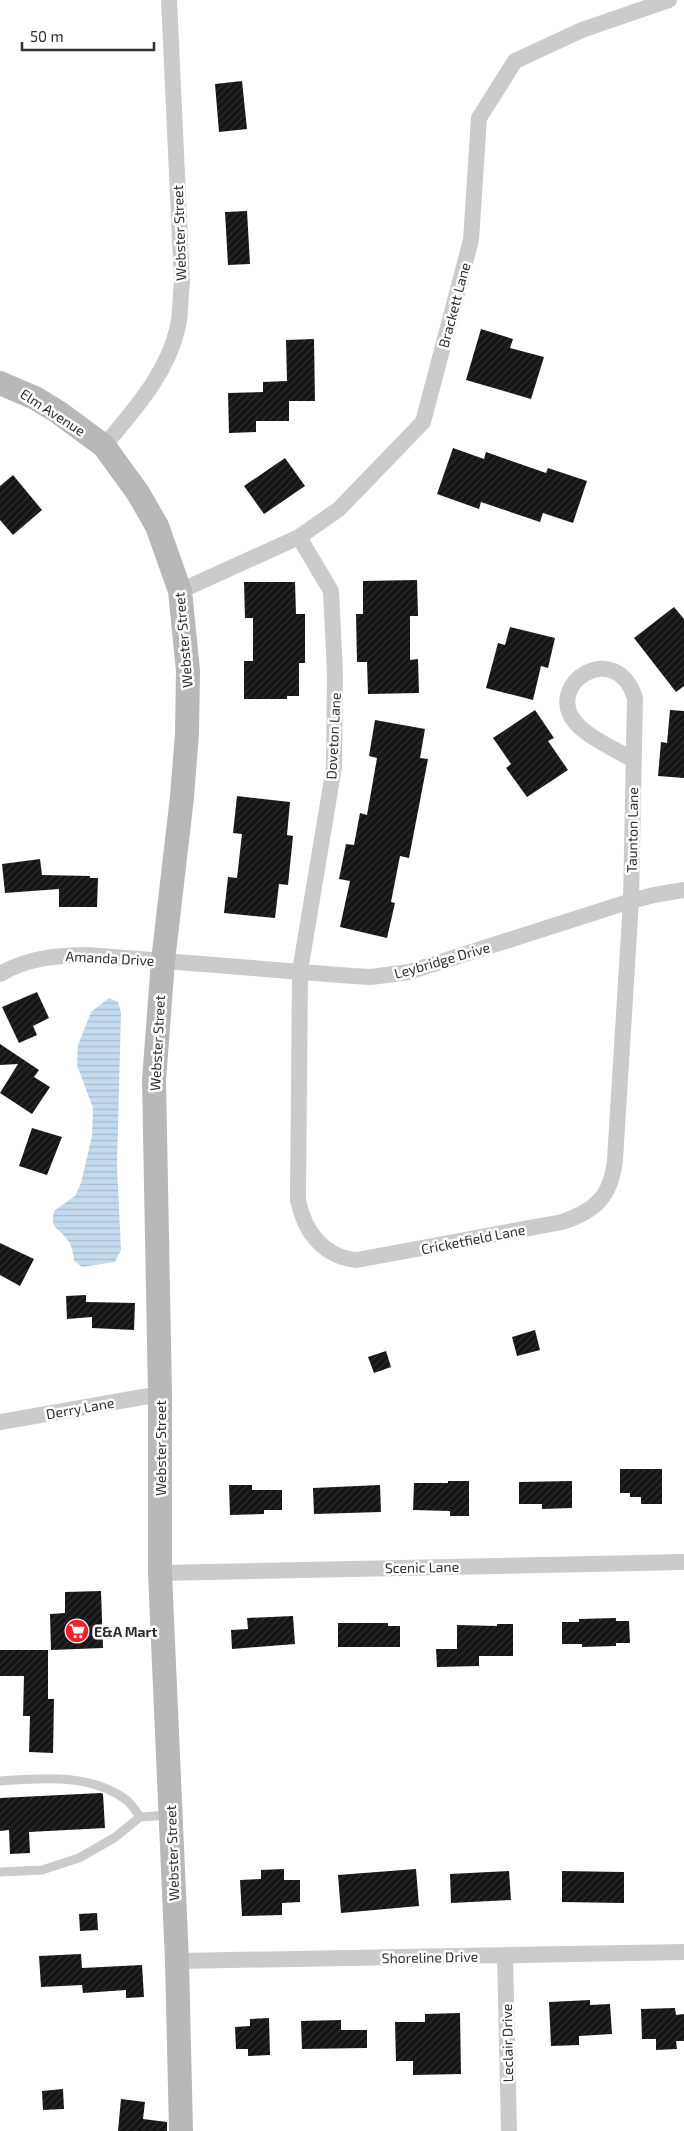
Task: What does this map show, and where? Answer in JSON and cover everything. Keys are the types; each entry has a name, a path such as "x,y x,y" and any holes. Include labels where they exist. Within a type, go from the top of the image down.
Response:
{"main road":[{"name":"Elm Avenue","path":"0,383 35,398 58,412 104,446"},
{"name":"Webster Street","path":"104,446 138,493 157,526 180,591 188,671 187,733 182,797 162,961 154,1080 160,1394 160,1573 177,1961 181,2131"}],"street":[{"name":"Webster Street","path":"104,446 145,396 164,364 178,326 182,283 169,0"},
{"name":"Brackett Lane","path":"180,591 298,537 339,509 423,422 472,240 479,118 515,61 582,30 669,0"},
{"name":"Doveton Lane","path":"298,537 331,591 335,674 334,767 300,971"},
{"name":"Taunton Lane","path":"630,901 635,698 631,686 624,677 614,671 603,668 581,675 573,683 569,692 568,703 570,713 575,722 582,729 633,760"},
{"name":"Leybridge Drive","path":"162,961 370,977 409,972 630,901 654,894 684,890"},
{"name":"Cricketfield Lane","path":"300,971 298,1200 306,1227 328,1251 344,1259 357,1260 562,1222 583,1214 600,1202 606,1193 614,1172 630,901"},
{"name":"Amanda Drive","path":"0,974 31,960 58,955 88,955 162,961"},
{"name":"Derry Lane","path":"0,1422 160,1394"},
{"name":"Scenic Lane","path":"160,1573 684,1562"},
{"name":"Shoreline Drive","path":"177,1961 684,1952"},
{"name":"Leclair Drive","path":"505,1955 509,2131"}],"lane":[{"path":"0,1781 49,1778 101,1784 127,1800 140,1817"},
{"path":"0,1872 42,1870 79,1858 114,1838 140,1817 171,1815"}],"water":[{"path":"109,998 118,1002 121,1012 117,1166 121,1250 115,1262 82,1267 74,1261 70,1243 55,1227 53,1217 54,1211 75,1196 81,1183 92,1136 93,1108 77,1065 78,1045 91,1012"}],"building":[{"path":"242,81 247,129 219,132 215,84"},
{"path":"247,211 250,264 228,265 225,212"},
{"path":"481,329 513,339 510,348 544,357 531,399 466,380"},
{"path":"314,339 315,401 289,401 289,421 256,421 256,432 229,433 228,393 263,392 263,382 287,381 286,340"},
{"path":"453,448 484,459 486,452 546,473 548,468 587,481 573,523 543,513 540,522 481,502 479,509 437,494"},
{"path":"285,458 305,486 264,514 244,486"},
{"path":"13,475 42,510 13,535 0,520 0,486"},
{"path":"417,580 418,616 410,616 410,660 418,659 419,693 368,694 367,662 357,662 356,614 363,614 363,581"},
{"path":"244,582 295,582 296,614 305,614 305,663 299,663 299,696 287,696 287,699 244,699 244,661 253,661 253,618 245,618"},
{"path":"674,607 684,619 684,686 676,692 634,638"},
{"path":"510,627 555,638 548,668 541,666 533,700 486,688 498,643 505,645"},
{"path":"535,710 554,738 548,741 568,770 527,797 506,768 511,764 493,738"},
{"path":"670,710 684,711 684,778 658,776 661,742 667,743"},
{"path":"375,720 425,729 420,758 428,759 409,858 400,856 391,902 395,903 387,938 340,927 350,881 339,879 346,844 354,845 360,813 367,815 377,758 369,756"},
{"path":"237,796 290,802 287,835 293,836 288,885 279,884 275,918 224,913 228,877 237,878 242,834 233,833"},
{"path":"40,859 42,875 90,876 90,878 98,878 97,907 59,907 59,889 5,893 2,864"},
{"path":"37,992 49,1018 33,1026 37,1035 19,1043 2,1007"},
{"path":"0,1044 39,1070 34,1077 50,1087 32,1114 0,1093 18,1064 0,1065"},
{"path":"32,1128 62,1137 47,1175 19,1166"},
{"path":"0,1243 34,1259 20,1286 0,1275"},
{"path":"86,1295 86,1302 135,1303 134,1330 92,1328 92,1317 67,1319 66,1296"},
{"path":"535,1330 540,1350 517,1356 512,1337"},
{"path":"386,1351 391,1367 374,1373 368,1357"},
{"path":"620,1469 662,1469 662,1504 641,1504 641,1497 630,1497 630,1493 620,1493"},
{"path":"448,1481 469,1481 469,1516 450,1516 450,1511 413,1510 414,1483 448,1483"},
{"path":"572,1481 572,1508 542,1509 542,1504 519,1504 519,1482"},
{"path":"229,1485 252,1485 252,1490 282,1490 282,1510 264,1510 264,1514 230,1515"},
{"path":"380,1485 381,1512 314,1514 313,1488"},
{"name":"E&A Mart","path":"101,1591 103,1648 51,1650 50,1614 65,1613 65,1592"},
{"path":"293,1616 295,1644 232,1649 231,1630 248,1629 247,1618"},
{"path":"616,1618 616,1621 629,1621 630,1643 616,1643 616,1646 582,1647 582,1644 562,1644 562,1622 579,1622 579,1619"},
{"path":"338,1623 388,1623 388,1626 400,1626 400,1647 338,1647"},
{"path":"497,1624 513,1624 513,1656 479,1656 479,1666 437,1667 436,1649 457,1649 457,1625 497,1626"},
{"path":"0,1650 48,1650 48,1699 54,1699 53,1753 29,1752 30,1716 23,1716 24,1676 0,1676"},
{"path":"103,1794 105,1828 29,1832 30,1853 10,1854 9,1830 0,1831 0,1798"},
{"path":"284,1869 284,1880 300,1880 300,1902 282,1903 282,1915 242,1916 240,1880 261,1879 261,1870"},
{"path":"416,1869 419,1906 341,1913 338,1875"},
{"path":"509,1871 511,1900 451,1903 450,1874"},
{"path":"562,1871 624,1872 624,1903 562,1902"},
{"path":"97,1913 98,1930 80,1931 79,1914"},
{"path":"81,1954 82,1968 142,1965 144,1997 126,1998 126,1990 83,1993 82,1985 41,1987 39,1956"},
{"path":"590,2000 590,2005 610,2004 612,2034 579,2036 579,2045 551,2046 549,2002"},
{"path":"675,2008 676,2015 684,2014 684,2041 676,2041 677,2049 656,2050 656,2039 642,2039 641,2009"},
{"path":"460,2013 461,2074 413,2075 413,2061 396,2061 395,2022 425,2022 425,2014"},
{"path":"269,2018 270,2055 248,2056 248,2049 236,2049 235,2027 250,2026 250,2019"},
{"path":"341,2020 341,2030 367,2030 367,2048 302,2049 301,2021"},
{"path":"63,2089 64,2109 43,2110 42,2091"},
{"path":"121,2099 145,2102 143,2119 167,2122 167,2131 118,2131"}],"place":[{"name":"E&A Mart","path":"77,1631"}]}
